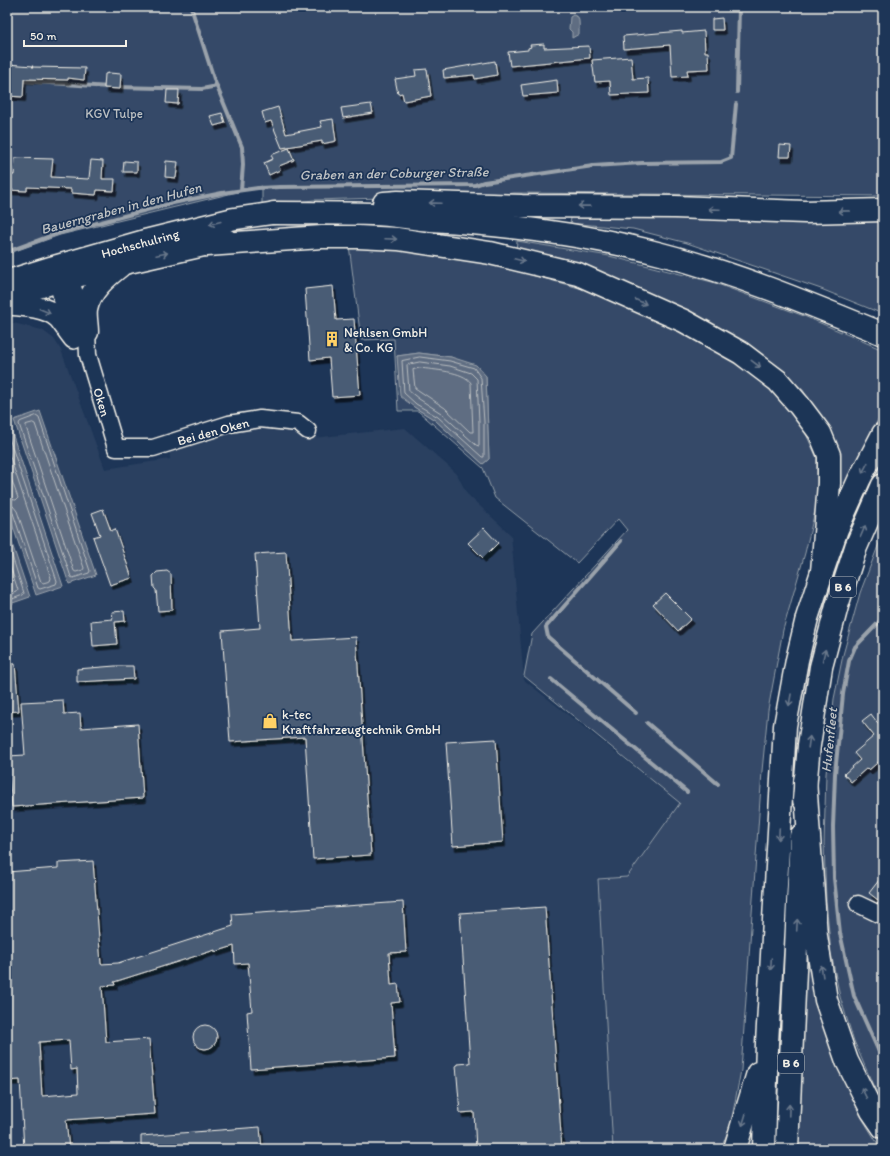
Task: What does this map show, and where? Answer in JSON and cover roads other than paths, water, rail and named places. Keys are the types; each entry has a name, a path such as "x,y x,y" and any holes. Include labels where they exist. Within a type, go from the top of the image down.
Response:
{"highway":[{"path":"274,213 398,202 522,206 675,207 805,212 883,210"},
{"path":"274,213 373,214 430,220 473,222 555,232 610,242 661,254 724,272 880,333"},
{"path":"61,272 124,263 243,236 278,230 430,220"},
{"path":"208,245 358,237 398,239 490,253 578,274 684,322 741,353 778,381 799,405 820,433 828,455 829,476 822,572"},
{"path":"81,335 86,310 92,295 104,278 124,263"},
{"name":"B 6","path":"764,1149 767,1043 785,726 797,660 807,618 822,572 840,522 859,480 883,434"},
{"name":"B 6","path":"787,1149 805,780 809,745 821,667 837,606 856,547 883,485"},
{"path":"805,780 816,936 826,1000 847,1061 872,1111 883,1127"},
{"path":"736,1149 767,1043"}],"street":[{"name":"Hochschulring","path":"7,297 61,272 232,219 274,213"},
{"name":"Hochschulring","path":"7,281 61,272"},
{"name":"Oken","path":"61,272 116,448"},
{"path":"7,304 26,305 43,310 58,317 81,335"},
{"name":"Bei den Oken","path":"116,448 153,448 229,424 260,419 298,423 308,431"},
{"path":"858,904 883,916"}],"water":[{"path":"573,15 579,19 579,34 572,38 572,32 569,29 570,17"},
{"path":"419,353 451,357 476,365 486,376 489,459 483,464 435,420 400,396 397,356"},
{"path":"40,411 96,575 69,584 14,420"},
{"path":"8,421 63,586 36,595 7,509"},
{"path":"7,529 30,597 7,605"}],"waterway":[{"name":"Bauerngraben in den Hufen","path":"191,7 215,82 242,147 243,165 241,190"},
{"name":"Graben an der Coburger Straße","path":"737,92 739,7"},
{"path":"20,81 109,87"},
{"path":"116,87 202,89 217,86"},
{"name":"Graben an der Coburger Straße","path":"7,252 56,234 173,203 222,193 258,188 475,185 484,182 593,166 642,163 721,162 731,158 736,104"},
{"path":"621,541 546,627 548,637 636,713"},
{"name":"Hufenfleet","path":"883,618 855,647 849,661 843,694 835,774 833,827 834,878 840,933 854,996 883,1061"},
{"path":"551,679 687,792"},
{"path":"647,723 718,784"}],"place":[{"name":"Nehlsen GmbH & Co. KG","path":"332,339"},
{"name":"k-tec Kraftfahrzeugtechnik GmbH","path":"270,721"}],"park label":[{"name":"KGV Tulpe","path":"114,113"}]}
